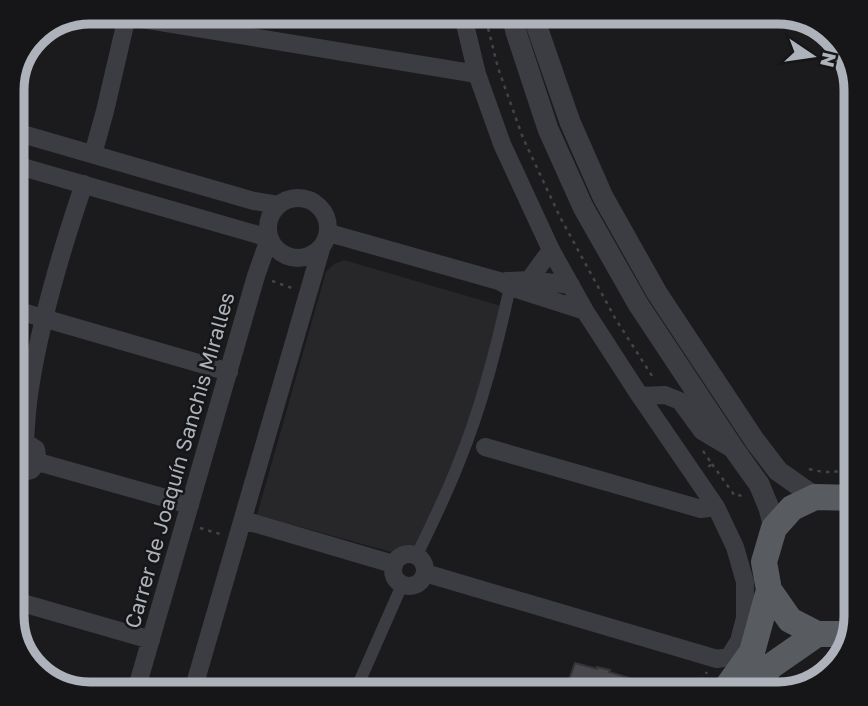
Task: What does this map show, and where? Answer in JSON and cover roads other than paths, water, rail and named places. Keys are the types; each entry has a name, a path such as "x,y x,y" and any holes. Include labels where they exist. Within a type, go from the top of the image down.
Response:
{"main road":[{"path":"840,634 817,634 790,620 769,590 764,562 774,528 792,508 815,498 844,498"},
{"path":"731,682 752,652 769,590"},
{"path":"759,682 771,666 817,634"}],"street":[{"path":"93,154 126,24"},
{"path":"181,24 477,74"},
{"path":"425,573 717,659 729,657 739,641 745,618 745,582 735,547 716,507 640,396 551,250 502,144 477,74 465,24"},
{"path":"514,24 548,129 583,207 638,304 759,484 774,528"},
{"path":"537,24 575,135 603,197 657,293 762,451 778,471 815,498"},
{"path":"25,135 254,201 278,205"},
{"path":"25,167 269,239 283,255 303,259 325,241"},
{"path":"25,412 44,318 66,236 84,184"},
{"path":"195,682 325,241 326,215 313,201 295,197 278,205 268,220 269,239"},
{"name":"Carrer de Joaquín Sanchis Miralles","path":"139,682 269,239"},
{"path":"325,241 504,284 586,311"},
{"path":"529,280 551,250"},
{"path":"504,284 529,280 571,285"},
{"path":"418,555 460,462 494,358 504,284"},
{"path":"546,298 571,285"},
{"path":"25,313 229,372"},
{"path":"640,396 664,395 680,401 702,430 736,452"},
{"path":"467,441 701,509 716,507"},
{"path":"25,446 36,449 38,462 31,471 25,471"},
{"path":"38,462 187,514"},
{"path":"243,520 393,564"},
{"path":"403,554 418,555 424,563 425,573 416,584 402,585 393,576 393,564 403,554"},
{"path":"359,682 402,585"},
{"path":"25,604 151,640"}]}
